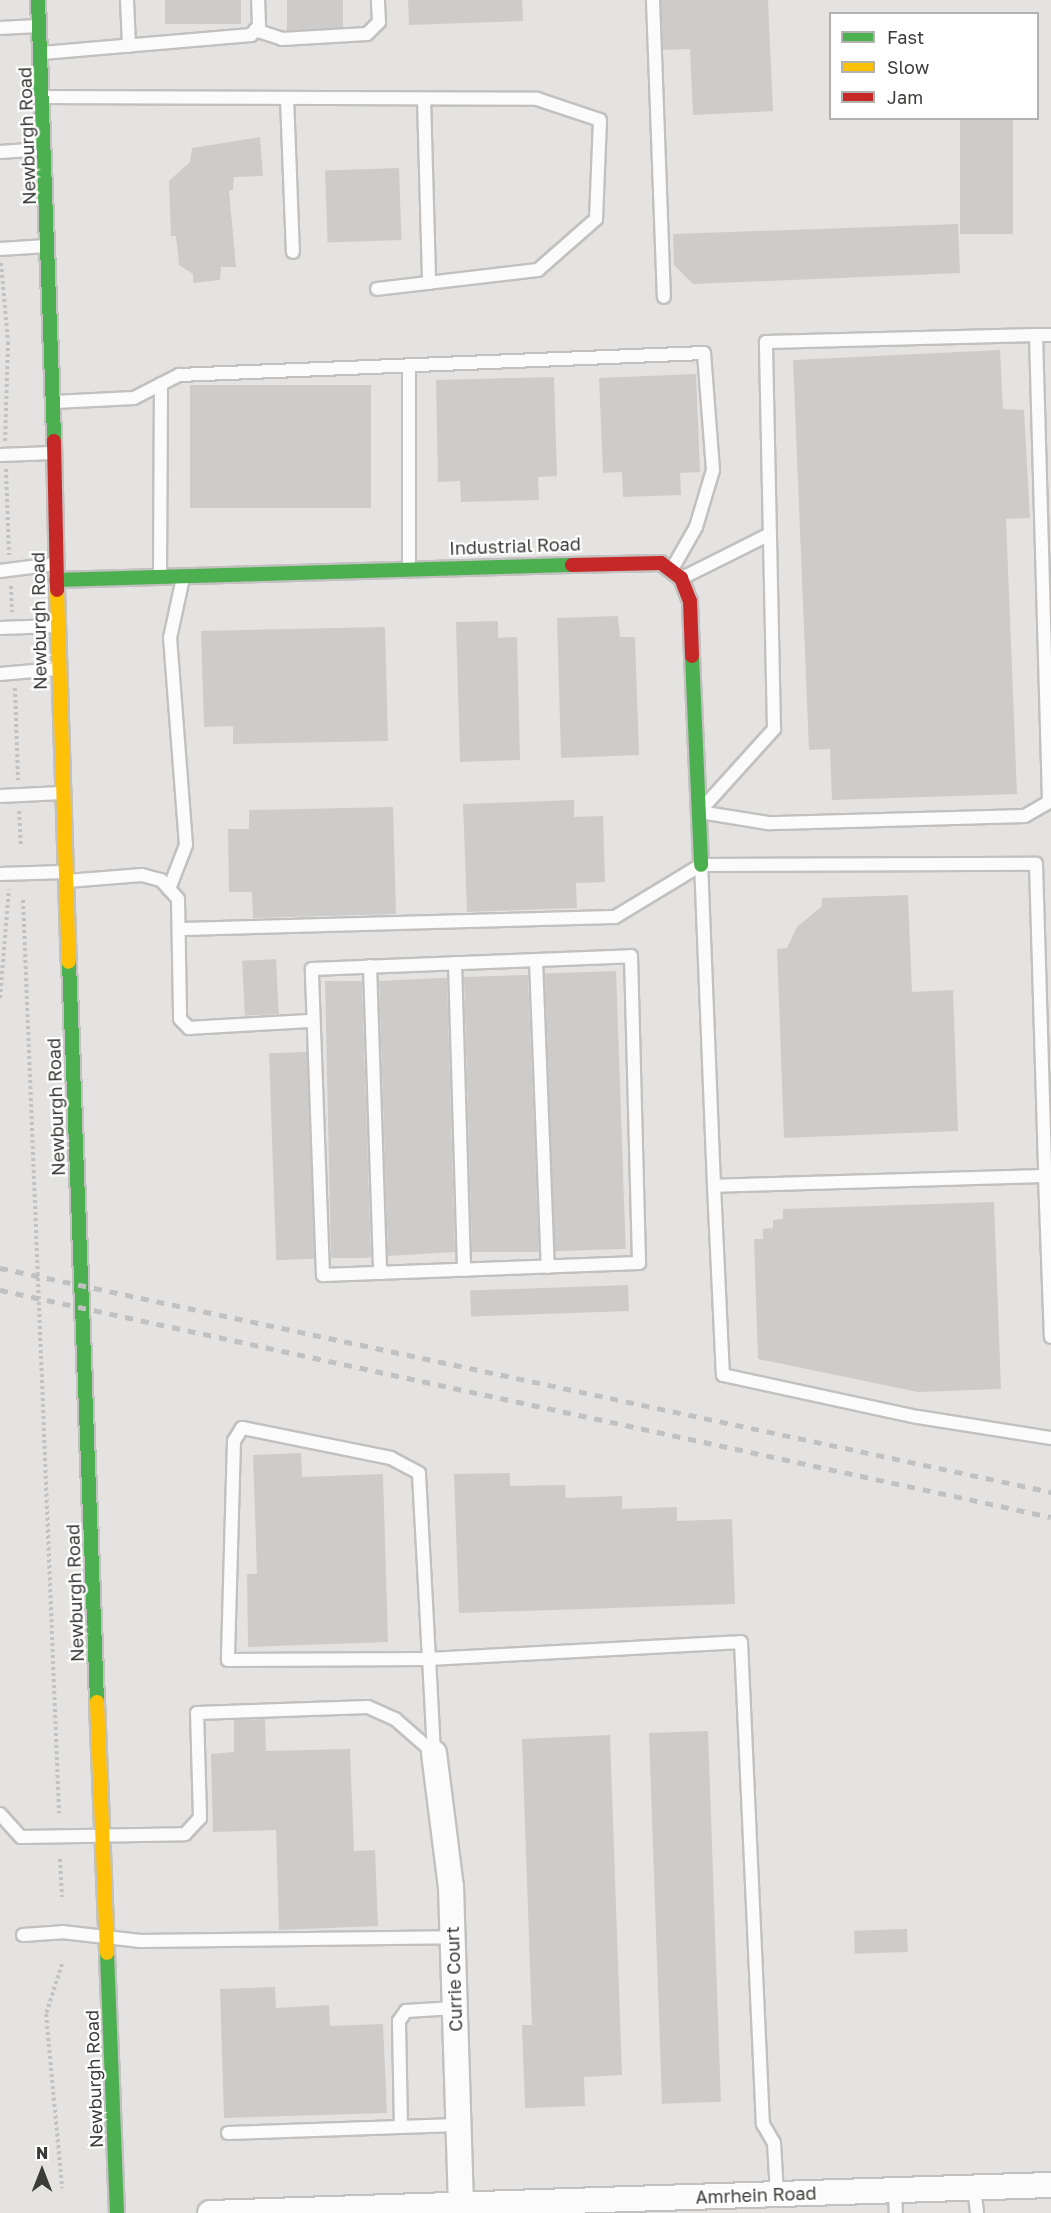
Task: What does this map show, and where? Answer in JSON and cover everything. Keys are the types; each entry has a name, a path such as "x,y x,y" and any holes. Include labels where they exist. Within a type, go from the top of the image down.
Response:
{"main road":[{"name":"Newburgh Road","path":"38,0 49,246 62,793 117,2213"},
{"name":"Industrial Road","path":"56,580 650,559 676,574"},
{"path":"676,574 690,601 701,865"}],"street":[{"name":"Currie Court","path":"434,1753 452,1937 461,2205"},
{"name":"Amrhein Road","path":"210,2213 375,2210 461,2205 699,2205 777,2194 896,2202 974,2188 1051,2185"}],"lane":[{"path":"127,0 129,46"},
{"path":"255,30 258,0"},
{"path":"41,53 129,46 255,30 282,39 367,34 379,22 378,0"},
{"path":"653,0 664,297"},
{"path":"0,28 40,26"},
{"path":"43,97 537,99 600,120 596,219 538,270 377,289"},
{"path":"287,98 293,252"},
{"path":"424,99 429,283"},
{"path":"0,152 45,148"},
{"path":"0,249 49,246"},
{"path":"699,812 768,823 1025,816 1042,810 1049,802 1047,572 1036,335"},
{"path":"699,812 774,729 766,342 1051,335"},
{"path":"52,402 134,398 178,375 704,353 712,470 696,527 676,574"},
{"path":"409,568 410,365"},
{"path":"160,577 161,384"},
{"path":"3,455 53,453"},
{"path":"676,574 770,534"},
{"path":"5,571 55,564"},
{"path":"169,889 186,845 170,638 184,576"},
{"path":"6,628 57,626"},
{"path":"0,674 58,669"},
{"path":"0,796 62,793"},
{"path":"180,929 615,917 701,865 1036,864 1051,1337"},
{"path":"701,865 723,1375 918,1417 1051,1438"},
{"path":"6,873 66,877 142,875 169,889 177,899 180,929 180,1019 189,1028 312,1021"},
{"path":"631,956 639,1263 322,1275 312,969 370,966 631,956"},
{"path":"536,960 548,1267"},
{"path":"455,963 464,1270"},
{"path":"370,966 380,1273"},
{"path":"714,1186 1045,1176"},
{"path":"434,1753 429,1659 419,1473 390,1458 242,1428 234,1441 228,1660 429,1659 741,1642 763,2124 774,2143 777,2194"},
{"path":"0,1814 6,1827 21,1837 103,1838 185,1834 200,1818 197,1713 368,1707 394,1719 434,1753"},
{"path":"23,1935 105,1935 140,1941 452,1937"},
{"path":"401,2127 399,2021 406,2011 455,2008"},
{"path":"228,2133 459,2125"},
{"path":"974,2188 977,2213"}],"path":[{"path":"0,249 8,342 3,455 6,628"},
{"path":"14,674 21,846"},
{"path":"0,998 6,873"},
{"path":"23,900 59,1813"},
{"path":"60,1858 62,1897"},
{"path":"62,1964 46,2014 62,2187"}],"building":[{"path":"165,0 241,0 241,24 165,24"},
{"path":"287,0 343,0 343,30 287,30"},
{"path":"408,0 522,0 523,21 409,25"},
{"path":"661,0 768,0 773,111 693,115 690,49 663,50"},
{"path":"960,120 1013,120 1013,234 960,234"},
{"path":"260,137 263,176 234,177 233,190 229,190 236,267 221,267 220,280 193,283 193,274 179,265 176,236 171,236 169,181 190,162 192,148"},
{"path":"399,168 402,240 328,243 325,171"},
{"path":"958,224 960,273 693,284 674,265 673,234"},
{"path":"1000,350 1003,409 1024,410 1030,518 1006,519 1017,794 832,800 830,749 809,750 793,360"},
{"path":"696,374 700,472 680,473 681,495 623,497 622,472 603,473 599,378"},
{"path":"554,377 557,476 538,477 539,500 461,502 460,481 438,482 436,380"},
{"path":"190,385 371,385 371,508 190,508"},
{"path":"618,616 620,637 635,637 639,755 561,758 557,618"},
{"path":"498,621 498,638 517,637 520,760 460,762 456,622"},
{"path":"385,627 388,741 233,744 233,726 204,727 201,631"},
{"path":"574,800 574,817 603,816 605,882 576,883 577,908 467,912 463,804"},
{"path":"393,807 396,914 253,918 252,892 229,892 228,829 249,829 249,810"},
{"path":"908,895 912,992 953,990 958,1131 784,1138 777,949 787,948 797,927 822,906 822,898"},
{"path":"276,959 279,1014 245,1016 242,961"},
{"path":"616,971 626,1249 555,1251 545,973"},
{"path":"528,975 539,1252 472,1252 464,977"},
{"path":"447,978 455,1252 388,1256 379,981"},
{"path":"325,981 362,981 371,1257 366,1258 331,1258"},
{"path":"307,1052 314,1259 276,1260 269,1053"},
{"path":"994,1202 1001,1389 918,1392 758,1359 754,1239 763,1239 763,1229 773,1228 773,1220 783,1219 783,1209"},
{"path":"628,1285 629,1311 471,1316 470,1291"},
{"path":"301,1453 302,1477 383,1474 388,1642 248,1647 247,1574 257,1574 253,1455"},
{"path":"510,1473 510,1486 565,1485 566,1498 622,1496 622,1509 677,1507 677,1521 732,1519 735,1604 459,1613 454,1474"},
{"path":"265,1719 266,1751 350,1749 354,1851 375,1850 378,1926 279,1930 276,1830 213,1832 211,1754 234,1752 234,1720"},
{"path":"708,1731 721,2102 662,2104 649,1733"},
{"path":"610,1735 622,2075 584,2077 585,2106 525,2108 522,2025 532,2025 522,1739"},
{"path":"907,1929 908,1952 855,1954 854,1931"},
{"path":"275,1987 276,2008 329,2005 330,2026 383,2024 387,2113 224,2118 220,1989"}],"railway":[{"path":"0,1268 1051,1492"},
{"path":"0,1290 1051,1517"}],"traffic: fast":[{"path":"38,0 54,441"},
{"path":"56,580 572,565"},
{"path":"692,656 701,865"},
{"path":"69,962 97,1702"},
{"path":"107,1953 117,2213"}],"traffic: slow":[{"path":"57,590 69,962"},
{"path":"97,1702 107,1953"}],"traffic: jam":[{"path":"54,441 57,590"},
{"path":"572,565 661,563 681,578 690,601 692,656"}]}
